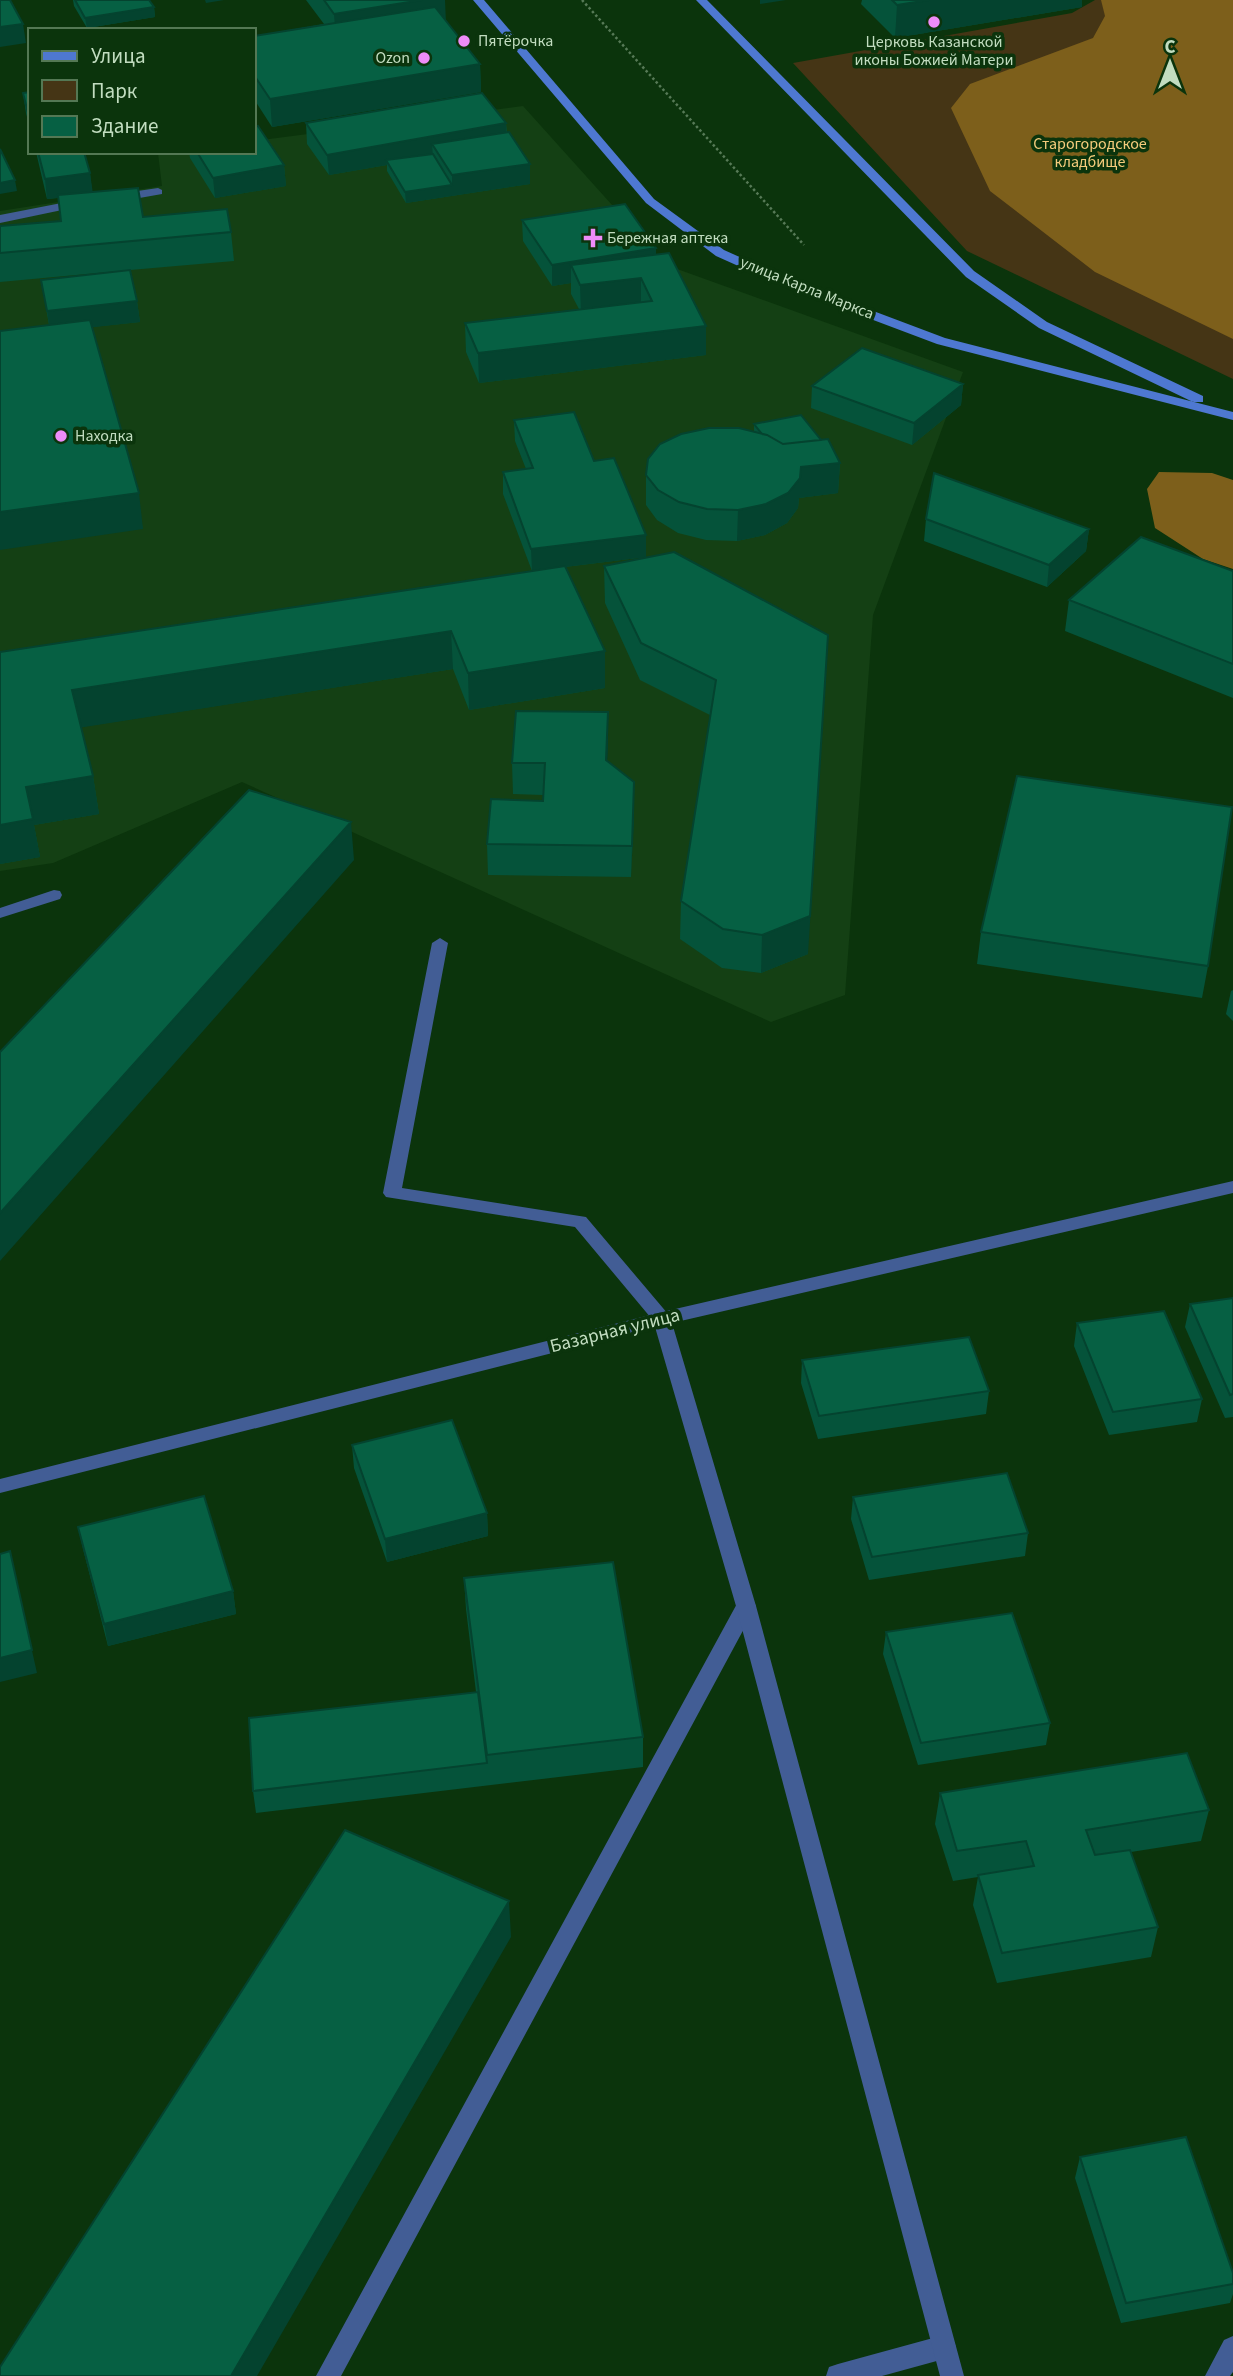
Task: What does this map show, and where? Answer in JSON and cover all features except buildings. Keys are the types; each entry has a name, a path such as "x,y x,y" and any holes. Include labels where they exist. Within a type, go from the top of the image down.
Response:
{"main road":[{"name":"улица Карла Маркса","path":"478,0 650,201 720,253 787,283 941,341 1233,415"},
{"name":"улица Карла Маркса","path":"701,0 970,274 1042,325 1233,415"}],"street":[{"path":"0,219 158,192"},
{"path":"0,913 54,895"},
{"path":"440,943 392,1193 580,1221 662,1319 746,1606 952,2376"},
{"name":"Базарная улица","path":"0,1486 662,1319 1233,1187"},
{"path":"328,2376 746,1606"},
{"path":"838,2376 944,2347"},
{"path":"1217,2376 1233,2348"}],"path":[{"path":"582,0 817,259 787,283"}],"shaded area":[{"path":"523,106 666,265 963,372 873,615 845,995 771,1022 242,782 53,863 0,871 0,211 162,186 158,154 256,154 256,141"}],"green space":[{"name":"Старогородское кладбище","path":"1095,0 1233,0 1233,379 967,251 793,63 1072,13"},
{"name":"Старогородское кладбище","path":"1101,0 1233,0 1233,339 1095,272 990,191 951,108 970,84 1093,38 1105,16"},
{"path":"1159,472 1212,473 1233,480 1233,569 1203,559 1155,528 1147,489"}],"place":[{"name":"Церковь Казанской иконы Божией Матери","path":"934,22"},
{"name":"Пятёрочка","path":"464,41"},
{"name":"Ozon","path":"424,58"},
{"name":"Бережная аптека","path":"593,238"},
{"name":"Находка","path":"61,436"}]}
